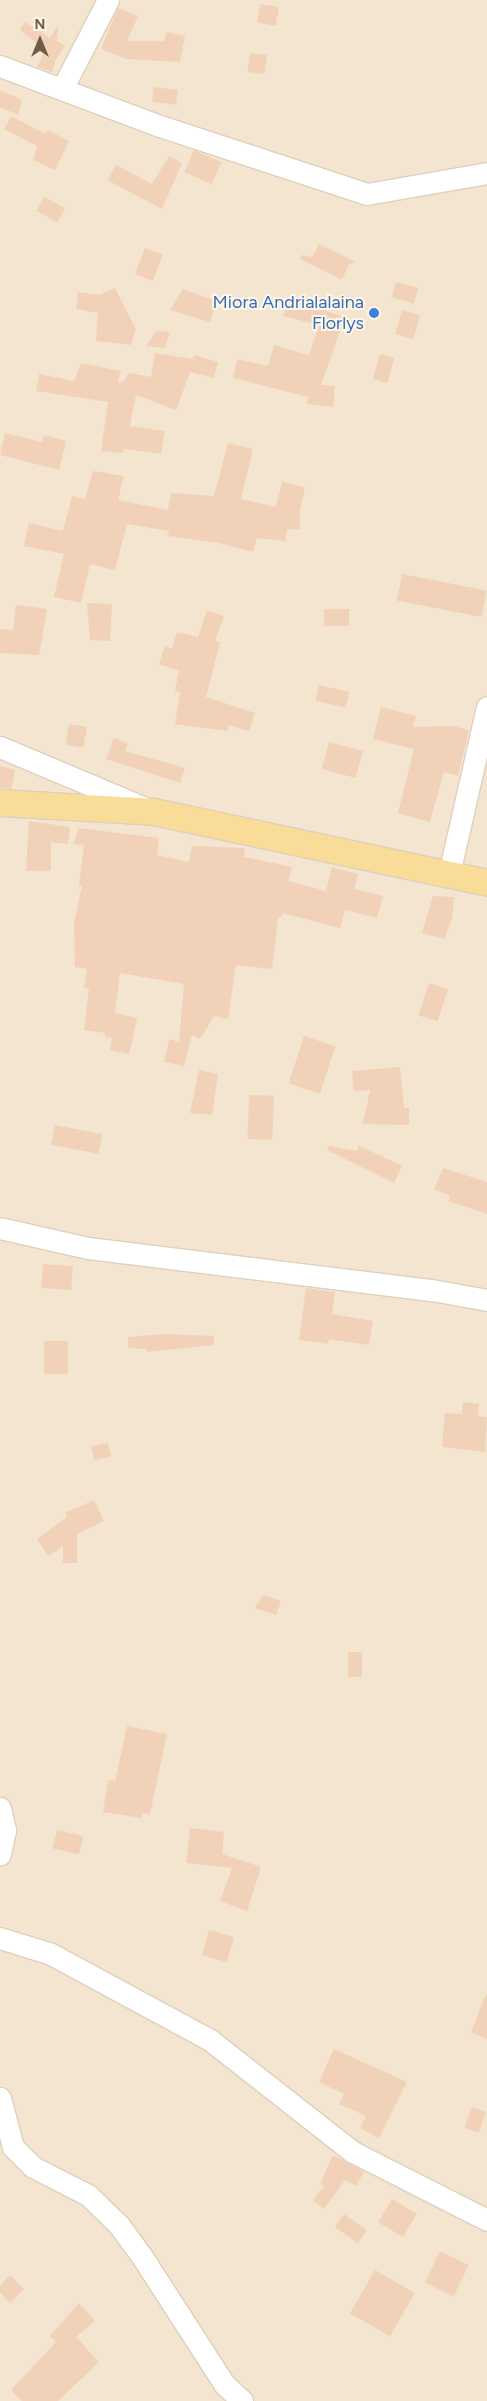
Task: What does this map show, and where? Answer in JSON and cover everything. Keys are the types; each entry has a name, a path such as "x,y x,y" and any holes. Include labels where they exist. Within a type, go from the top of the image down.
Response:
{"main road":[{"path":"0,803 154,812 487,883"}],"street":[{"path":"62,89 108,0"},
{"path":"0,66 160,126 367,194 487,173"},
{"path":"448,874 487,707"},
{"path":"0,747 154,812"},
{"path":"0,1228 88,1248 432,1290 487,1300"},
{"path":"0,1808 5,1830 0,1854"},
{"path":"0,1938 51,1954 210,2040 353,2152 487,2220"},
{"path":"0,2098 13,2147 33,2167 88,2195 118,2225 141,2255 224,2384 242,2401"}],"shaded area":[{"path":"0,0 487,0 487,2401 0,2401"}],"building":[{"path":"260,4 279,7 276,26 257,23"},
{"path":"118,8 138,16 127,41 164,41 166,32 185,36 180,62 126,59 101,49"},
{"path":"25,22 50,38 58,25 57,41 65,46 56,59 52,72 37,67 45,50 20,30"},
{"path":"250,53 267,55 265,74 248,72"},
{"path":"154,87 178,90 176,105 152,102"},
{"path":"0,90 22,100 18,115 0,107"},
{"path":"11,116 46,134 48,130 69,141 55,170 33,160 37,146 4,129"},
{"path":"194,150 221,162 212,184 184,172"},
{"path":"169,156 182,163 162,209 107,180 116,165 152,184"},
{"path":"44,197 65,208 58,222 36,211"},
{"path":"319,244 356,262 349,264 342,280 300,259 301,255 312,257"},
{"path":"145,248 163,255 153,281 135,274"},
{"path":"396,282 418,288 414,303 392,297"},
{"path":"115,288 136,329 131,345 96,341 98,313 76,309 78,292 100,295"},
{"path":"183,289 217,301 210,322 170,310"},
{"path":"288,299 345,317 321,385 335,386 333,407 307,404 308,397 233,378 237,359 268,366 274,345 309,355 319,325 283,316"},
{"path":"402,310 420,315 413,339 395,334"},
{"path":"156,331 170,332 165,348 146,346"},
{"path":"155,353 193,359 194,355 218,362 214,378 190,372 176,410 136,395 130,426 165,431 161,454 124,449 123,453 101,451 108,402 36,391 39,374 74,381 81,363 121,371 118,381 122,383 129,373 151,377"},
{"path":"380,354 394,358 387,383 373,379"},
{"path":"5,433 42,442 44,435 66,441 59,470 0,455"},
{"path":"228,443 253,449 241,499 276,507 282,482 305,487 300,512 300,530 287,529 285,541 257,538 253,552 219,543 168,536 169,531 127,524 115,570 90,564 81,603 54,597 64,554 24,546 29,523 63,531 72,496 85,499 93,471 124,476 118,500 168,510 171,493 214,496"},
{"path":"402,574 486,590 481,617 397,601"},
{"path":"87,603 112,604 110,641 90,640"},
{"path":"16,605 47,609 39,655 0,653 0,629 13,630"},
{"path":"324,609 349,609 349,626 324,626"},
{"path":"207,610 224,616 215,641 220,642 206,697 255,713 249,731 228,725 227,731 175,724 180,692 175,691 179,671 159,664 165,646 172,649 177,632 198,637"},
{"path":"319,685 349,692 346,708 315,701"},
{"path":"381,707 416,716 413,727 453,726 469,730 458,776 444,772 430,822 398,813 414,749 373,739"},
{"path":"69,724 87,727 83,748 66,745"},
{"path":"114,738 128,744 125,751 185,768 180,783 106,759"},
{"path":"329,742 363,751 356,778 322,769"},
{"path":"0,766 15,770 11,789 0,788"},
{"path":"29,821 70,827 68,844 51,842 51,871 26,871"},
{"path":"79,828 159,838 157,855 189,862 192,846 245,848 244,857 292,867 289,881 326,891 332,867 358,874 354,889 383,896 377,918 345,910 340,928 283,913 282,917 278,917 272,969 236,965 228,1019 214,1016 200,1039 192,1035 184,1066 164,1062 169,1039 179,1042 184,984 120,973 115,1013 137,1018 129,1054 110,1050 112,1038 105,1037 105,1033 84,1030 89,989 84,988 87,969 75,967 74,923 82,886 79,886 84,845 73,844"},
{"path":"433,896 454,897 452,919 444,939 422,933"},
{"path":"429,983 448,989 438,1022 418,1015"},
{"path":"304,1036 335,1046 320,1094 289,1084"},
{"path":"400,1067 404,1108 409,1108 409,1125 363,1124 370,1090 354,1091 352,1071"},
{"path":"199,1070 218,1074 212,1115 190,1113"},
{"path":"249,1095 274,1096 272,1140 247,1139"},
{"path":"55,1125 102,1134 98,1154 51,1145"},
{"path":"358,1145 402,1166 394,1183 327,1150 329,1146 357,1151"},
{"path":"443,1168 487,1182 487,1214 448,1201 450,1196 434,1189"},
{"path":"43,1264 73,1266 71,1290 41,1288"},
{"path":"306,1288 335,1292 332,1314 373,1321 369,1345 329,1339 328,1344 299,1340"},
{"path":"164,1334 214,1336 214,1345 147,1352 147,1349 128,1348 128,1337"},
{"path":"44,1341 68,1341 68,1374 44,1374"},
{"path":"463,1402 479,1404 478,1416 487,1417 485,1452 442,1447 445,1413 462,1414"},
{"path":"108,1443 111,1457 94,1460 91,1447"},
{"path":"94,1500 104,1521 77,1534 77,1563 63,1563 63,1546 48,1556 37,1539 67,1517 65,1513"},
{"path":"263,1595 281,1601 276,1615 255,1608"},
{"path":"348,1652 362,1652 362,1677 348,1677"},
{"path":"127,1726 167,1734 150,1814 142,1813 142,1818 103,1812 108,1780 115,1781"},
{"path":"190,1828 224,1832 222,1854 261,1867 247,1911 220,1901 232,1868 186,1863"},
{"path":"57,1830 83,1836 79,1855 53,1849"},
{"path":"209,1930 234,1937 227,1962 202,1955"},
{"path":"487,1994 487,2039 471,2032"},
{"path":"334,2049 407,2082 379,2138 360,2128 366,2116 339,2104 344,2094 319,2082"},
{"path":"472,2107 486,2112 479,2133 464,2128"},
{"path":"333,2155 364,2172 356,2186 345,2180 324,2209 313,2200 324,2186 320,2184"},
{"path":"392,2199 417,2214 403,2237 378,2222"},
{"path":"344,2214 367,2230 358,2243 335,2227"},
{"path":"440,2251 469,2265 453,2296 425,2282"},
{"path":"375,2270 415,2293 390,2336 350,2313"},
{"path":"10,2275 24,2289 10,2303 0,2292 0,2286"},
{"path":"79,2303 95,2321 76,2337 99,2362 58,2401 22,2401 11,2390 56,2342 50,2336"}],"place":[{"name":"Miora Andrialalaina Florlys","path":"374,313"}]}
